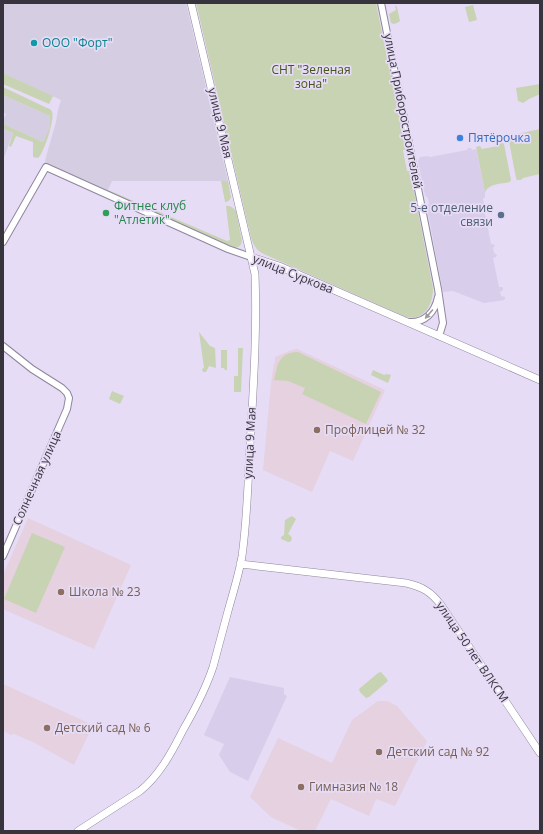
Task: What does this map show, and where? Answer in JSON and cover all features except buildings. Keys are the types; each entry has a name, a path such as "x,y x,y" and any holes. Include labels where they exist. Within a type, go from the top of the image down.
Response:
{"main road":[{"name":"улица 9 Мая","path":"78,831 147,785 159,770 177,742 206,684 212,668 240,564 244,537 255,346 256,282 191,3"},
{"name":"улица Суркова","path":"251,257 279,266 540,380"},
{"name":"улица 50 лет ВЛКСМ","path":"240,564 406,583 426,590 436,598 441,605 540,754"}],"street":[{"name":"улица Приборостроителей","path":"382,3 438,289 443,323 439,336"},
{"name":"улица Суркова","path":"3,242 46,168 228,249 251,257"},
{"path":"405,321 415,322 423,320 428,316 437,301 438,289"},
{"name":"Солнечная улица","path":"3,346 32,369 62,388 67,393 69,398 68,409 3,556"}],"shaded area":[{"path":"3,3 186,3 228,181 112,181 107,192 47,164 45,161 61,100 3,73"},
{"path":"3,95 50,116 50,127 43,142 3,124 6,114 3,112"},
{"path":"3,129 13,133 3,160"},
{"path":"468,148 471,148 472,150 476,149 485,192 485,197 483,199 484,204 487,206 484,209 491,244 495,246 493,248 494,253 497,255 493,258 499,287 503,288 500,292 501,296 505,297 504,300 484,303 453,291 443,292 427,208 429,203 428,198 425,195 418,161 420,157 430,157 467,150"},
{"name":"Профлицей № 32","path":"297,349 385,390 353,461 330,451 312,492 263,470 271,383 275,357"},
{"name":"Школа № 23","path":"28,518 131,565 94,649 3,609 3,575"},
{"path":"230,677 284,688 284,694 287,696 248,781 230,772 219,755 224,744 204,735"},
{"name":"Детский сад № 6","path":"3,684 93,725 74,765 33,742 3,731"},
{"path":"378,701 387,701 397,706 427,741 395,806 376,799 369,816 331,799 315,831 301,831 271,817 250,797 278,738 332,763 352,720"}],"green space":[{"name":"СНТ \"Зеленая зона\"","path":"196,3 376,3 406,150 403,150 407,171 410,171 433,288 431,300 427,310 423,314 413,318 406,317 266,255 257,249 251,239"},
{"path":"395,5 397,7 400,21 394,24 391,23 389,14 396,10"},
{"path":"473,5 477,20 469,22 465,7"},
{"path":"3,73 53,96 49,104 3,84"},
{"path":"540,84 540,94 523,103 518,101 516,88"},
{"path":"3,87 52,111 53,116 48,136 43,150 38,158 33,157 33,142 16,136 11,147 9,146 13,133 3,129 3,124 43,142 50,127 50,116 3,95"},
{"path":"540,129 540,174 517,180 508,136"},
{"path":"501,141 504,144 511,180 510,182 492,185 485,192 476,147 480,146 482,149 498,146 498,143"},
{"path":"221,181 228,181 231,197 229,201 226,202 225,202"},
{"path":"108,190 227,241 230,240 226,206 230,206 236,211 242,241 241,245 231,248 107,192"},
{"path":"199,332 210,346 215,348 216,368 209,366 206,372 203,372 202,369 204,368"},
{"path":"238,348 243,348 241,392 234,392 234,376 238,376"},
{"path":"221,350 227,350 227,370 221,368"},
{"path":"298,352 381,392 366,424 302,394 305,388 288,381 274,380 280,360 286,355"},
{"path":"373,370 384,375 391,375 388,383 371,375"},
{"path":"112,391 124,396 120,404 109,399"},
{"path":"292,516 296,519 288,534 292,539 288,542 281,539 281,537 284,535 285,520"},
{"path":"32,533 65,547 36,613 4,599"},
{"path":"381,672 388,681 366,698 359,689"}],"place":[{"name":"ООО \"Форт\"","path":"34,43"},
{"name":"Пятёрочка","path":"460,138"},
{"name":"Фитнес клуб \"Атлетик\"","path":"106,213"},
{"name":"5-е отделение связи","path":"501,215"},
{"name":"Профлицей № 32","path":"317,430"},
{"name":"Школа № 23","path":"61,592"},
{"name":"Детский сад № 6","path":"47,728"},
{"name":"Детский сад № 92","path":"379,752"},
{"name":"Гимназия № 18","path":"301,787"}]}
